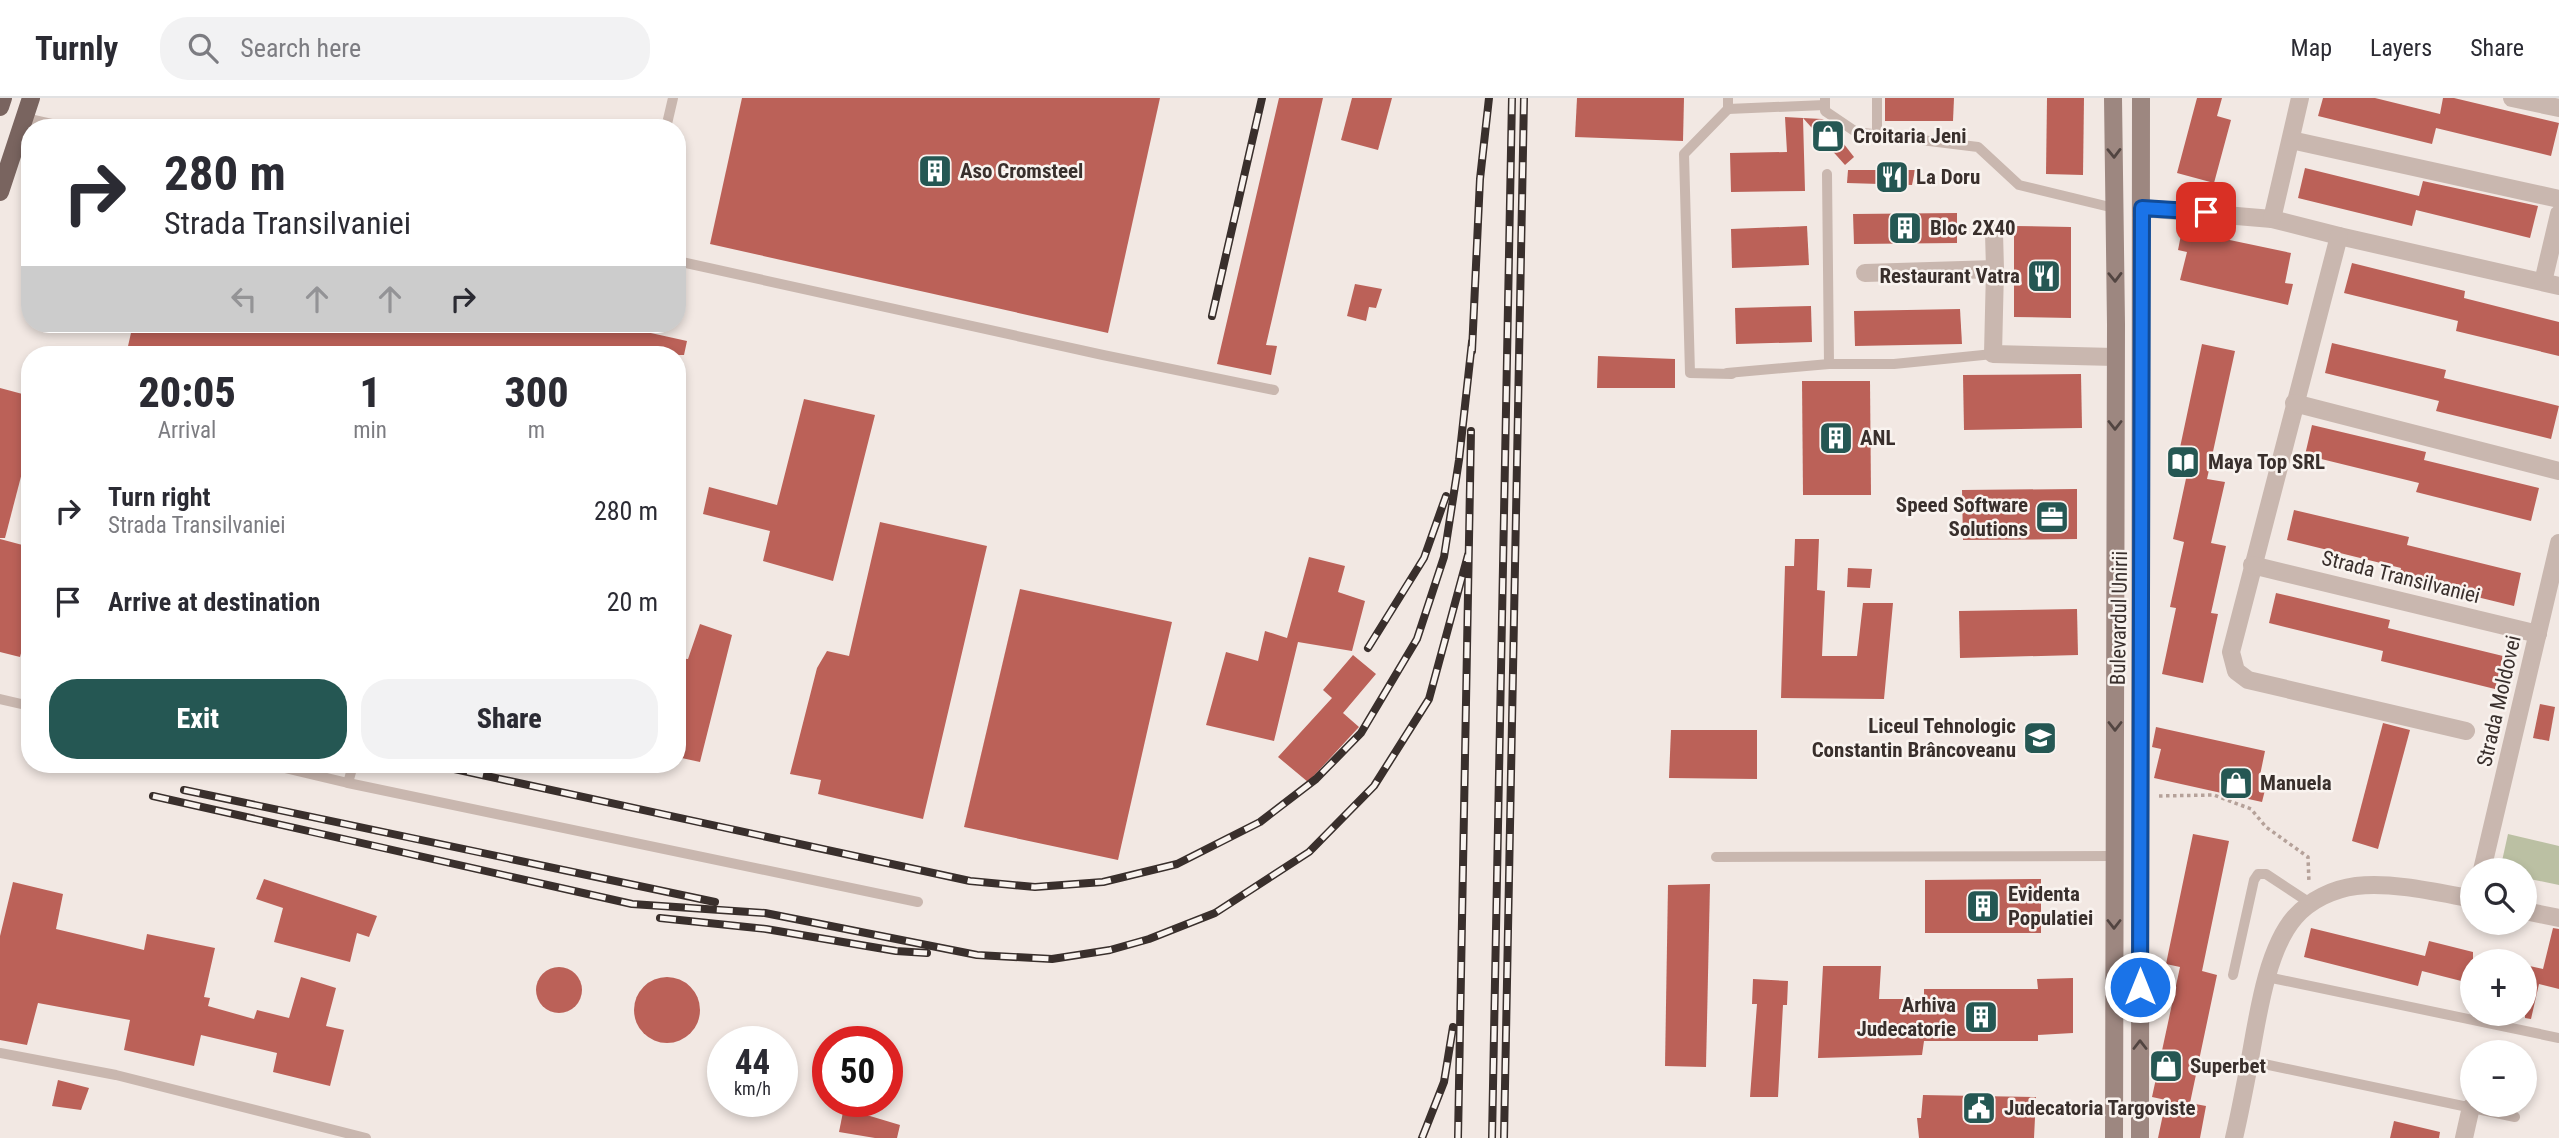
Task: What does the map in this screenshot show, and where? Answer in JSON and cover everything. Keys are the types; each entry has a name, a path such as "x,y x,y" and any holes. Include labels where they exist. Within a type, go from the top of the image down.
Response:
{"main road":[{"path":"0,107 3,98"},
{"path":"25,118 31,98"},
{"name":"Bulevardul Unirii","path":"2113,98 2114,1138"},
{"name":"Bulevardul Unirii","path":"2140,1138 2143,358 2141,98"},
{"path":"0,192 21,130"},
{"path":"2114,208 2142,208"},
{"path":"2115,357 2143,358"}],"street":[{"path":"2273,219 2300,98"},
{"path":"2512,98 2559,108"},
{"path":"2291,140 2559,199"},
{"path":"2142,208 2273,219 2551,284 2559,215"},
{"path":"1994,233 1993,354 2115,357"},
{"path":"2339,236 2231,652 2236,671 2248,680 2466,731"},
{"path":"1865,273 1995,269"},
{"path":"2294,403 2559,471"},
{"name":"Strada Moldovei","path":"2485,858 2559,543"},
{"name":"Strada Transilvaniei","path":"2252,565 2538,634"},
{"path":"2234,1138 2267,977 2278,944 2293,918 2310,903 2329,893 2354,887 2384,886 2460,897"},
{"path":"2537,913 2559,918"},
{"path":"2464,1138 2469,1117"}],"lane":[{"path":"668,119 673,98"},
{"path":"1877,98 1877,135"},
{"path":"1993,354 1894,364 1829,364 1732,374 1690,373 1684,154 1728,103 1825,102 1825,111 1856,132 1978,147 2019,185 2114,208"},
{"path":"25,118 29,119"},
{"path":"1827,174 1829,364"},
{"path":"686,263 1274,390"},
{"path":"1707,370 1732,374"},
{"path":"0,699 21,704"},
{"path":"306,773 918,902"},
{"path":"348,783 351,773"},
{"path":"1716,857 2114,856"},
{"path":"2234,975 2254,880 2258,874 2266,874 2310,903"},
{"path":"2267,977 2559,1038"},
{"path":"0,1053 116,1075 366,1138"},
{"path":"2250,1061 2460,1105"}],"path":[{"path":"2151,796 2214,796 2251,809 2266,827 2308,858 2310,903"}],"green space":[{"path":"2508,834 2559,846 2559,885 2537,880 2537,858 2503,858"}],"building":[{"name":"Aso Cromsteel","path":"742,98 1160,98 1108,333 710,244"},
{"path":"1279,98 1323,98 1266,345 1277,346 1271,375 1217,364"},
{"path":"1352,98 1392,98 1378,150 1341,140"},
{"path":"1577,98 1684,98 1683,141 1575,137"},
{"path":"1885,98 1954,98 1953,121 1885,121"},
{"path":"2047,98 2084,98 2083,175 2046,174"},
{"path":"2197,98 2222,98 2217,116 2231,120 2214,183 2177,173"},
{"path":"2323,98 2375,98 2440,114 2443,98 2454,98 2559,123 2551,156 2436,128 2432,144 2318,116"},
{"path":"1785,117 1803,118 1805,191 1731,192 1730,153 1787,152"},
{"path":"1803,118 1826,121 1854,157 1845,165"},
{"path":"2305,168 2419,196 2423,181 2538,206 2530,238 2416,210 2412,226 2298,198"},
{"name":"La Doru","path":"1848,170 1915,170 1912,185 1847,183"},
{"name":"Bloc 2X40","path":"1957,213 1957,243 1854,244 1853,214"},
{"path":"1807,226 1809,265 1732,268 1731,229"},
{"path":"2014,226 2071,227 2071,318 2014,317"},
{"path":"2182,230 2291,253 2285,283 2293,284 2288,305 2180,280 2187,252 2178,250"},
{"path":"2352,263 2465,291 2464,298 2559,322 2559,356 2456,331 2458,321 2344,293"},
{"path":"1355,284 1382,289 1376,308 1369,307 1366,321 1347,316"},
{"path":"1811,306 1812,342 1736,344 1735,308"},
{"path":"1960,309 1962,344 1855,346 1854,311"},
{"path":"131,333 651,333 687,341 686,346 128,346"},
{"path":"2332,343 2446,370 2444,378 2559,406 2551,439 2436,411 2439,401 2325,373"},
{"path":"2202,344 2235,351 2207,479 2225,482 2211,543 2226,546 2211,613 2218,614 2203,683 2162,674 2176,608 2170,607 2184,542 2173,539 2187,474 2175,471"},
{"path":"1598,356 1675,359 1675,388 1597,388"},
{"path":"2081,374 2082,428 1964,430 1963,375"},
{"name":"ANL","path":"1802,381 1870,381 1871,495 1803,495"},
{"path":"0,388 21,394 21,477 5,538 0,538"},
{"path":"804,399 875,415 833,581 763,561 770,531 703,514 709,487 777,505"},
{"path":"2312,425 2426,452 2424,460 2539,488 2531,521 2416,492 2419,483 2305,455"},
{"path":"2077,489 2077,539 1963,540 1962,490"},
{"path":"2294,510 2409,537 2407,545 2521,573 2514,606 2399,578 2401,568 2287,540"},
{"path":"880,522 987,546 923,819 818,794 821,780 790,774 817,668 827,651 849,656"},
{"path":"0,539 21,545 21,653 20,657 0,652"},
{"path":"1795,539 1819,539 1817,590 1825,591 1822,656 1857,656 1863,603 1893,603 1884,699 1781,698 1785,566 1794,566"},
{"path":"1309,557 1345,566 1338,592 1365,601 1352,651 1298,642 1274,741 1206,725 1226,652 1258,661 1265,631 1287,638"},
{"path":"1848,568 1872,569 1870,588 1847,587"},
{"path":"1020,589 1172,622 1118,860 964,827"},
{"path":"2276,593 2390,620 2388,628 2503,656 2495,689 2381,661 2383,651 2269,623"},
{"path":"2077,609 2078,655 1960,658 1959,611"},
{"path":"700,624 732,635 700,762 686,759 688,659"},
{"path":"1353,655 1376,674 1343,713 1359,727 1308,782 1278,757 1332,698 1323,690"},
{"path":"2540,704 2555,707 2549,741 2533,738"},
{"path":"2383,723 2410,730 2378,849 2352,841"},
{"path":"2156,727 2265,751 2259,780 2267,782 2262,802 2154,778 2161,749 2152,747"},
{"path":"1671,730 1757,730 1757,779 1669,778"},
{"path":"2193,834 2229,841 2202,971 2217,975 2190,1103 2206,1106 2200,1138 2158,1138 2166,1100 2152,1097 2180,967 2166,964"},
{"path":"264,879 377,916 369,937 357,933 350,962 274,942 283,908 256,899"},
{"name":"Evidenta Populatiei","path":"2041,879 2041,933 1925,933 1925,880"},
{"path":"13,882 63,894 56,929 144,950 147,934 215,948 204,997 210,998 208,1006 254,1019 257,1010 289,1018 301,977 336,988 326,1026 344,1030 330,1086 273,1072 277,1053 201,1035 194,1066 124,1050 130,1020 38,1003 27,1045 0,1040 0,936"},
{"path":"1710,884 1706,1067 1665,1066 1668,885"},
{"path":"2311,928 2425,956 2429,941 2461,949 2460,981 2422,971 2418,986 2304,957"},
{"path":"2553,928 2559,929 2559,989 2539,984 2537,993 2537,968 2543,969"},
{"path":"1823,966 1881,966 1879,999 1924,999 1924,989 2038,989 2037,979 2073,978 2073,1033 2038,1035 2038,1041 1924,1041 1922,1055 1818,1058"},
{"path":"559,967 575,974 582,990 575,1006 559,1013 543,1006 536,990 543,974"},
{"path":"661,977 673,977 685,982 695,992 700,1010 698,1023 685,1038 673,1043 661,1043 649,1038 639,1028 634,1016 634,1004 639,992 649,982"},
{"path":"1753,979 1788,981 1787,1005 1783,1005 1778,1097 1750,1097 1757,1004 1752,1004"},
{"path":"58,1080 89,1088 81,1110 52,1106"},
{"name":"Judecatoria Targoviste","path":"1923,1095 2036,1097 2034,1138 1919,1138 1917,1118 1921,1118"},
{"path":"842,1117 873,1117 900,1125 897,1138 875,1138 839,1132"},
{"path":"2394,1121 2440,1132 2439,1138 2390,1138"}],"railway":[{"path":"1212,316 1262,98"},
{"path":"1472,351 1480,179 1489,98"},
{"path":"1492,1138 1512,98"},
{"path":"1504,1138 1524,98"},
{"path":"473,773 970,881 1035,887 1103,882 1177,864 1260,822 1316,779 1361,733 1417,639 1444,557 1459,460 1472,342"},
{"path":"1458,1138 1471,431"},
{"path":"1368,648 1424,558 1446,496"},
{"path":"153,796 632,904 765,913 977,955 1052,959 1110,950 1149,939 1215,913 1309,852 1374,786 1429,699 1468,555"},
{"path":"184,790 715,902"},
{"path":"660,918 766,929 896,951 927,953"},
{"path":"1422,1138 1444,1082 1453,1027"}],"place":[{"name":"Croitaria Jeni","path":"1828,136"},
{"name":"Aso Cromsteel","path":"935,171"},
{"name":"La Doru","path":"1892,177"},
{"name":"Bloc 2X40","path":"1905,228"},
{"name":"Restaurant Vatra","path":"2044,276"},
{"name":"ANL","path":"1836,438"},
{"name":"Maya Top SRL","path":"2183,462"},
{"name":"Speed Software Solutions","path":"2052,517"},
{"name":"Liceul Tehnologic Constantin Brâncoveanu","path":"2040,738"},
{"name":"Manuela","path":"2236,783"},
{"name":"Evidenta Populatiei","path":"1983,906"},
{"name":"Arhiva Judecatorie","path":"1981,1017"},
{"name":"Superbet","path":"2166,1066"},
{"name":"Judecatoria Targoviste","path":"1979,1108"}],"route":[{"path":"2140,987 2142,208 2206,212"}]}
